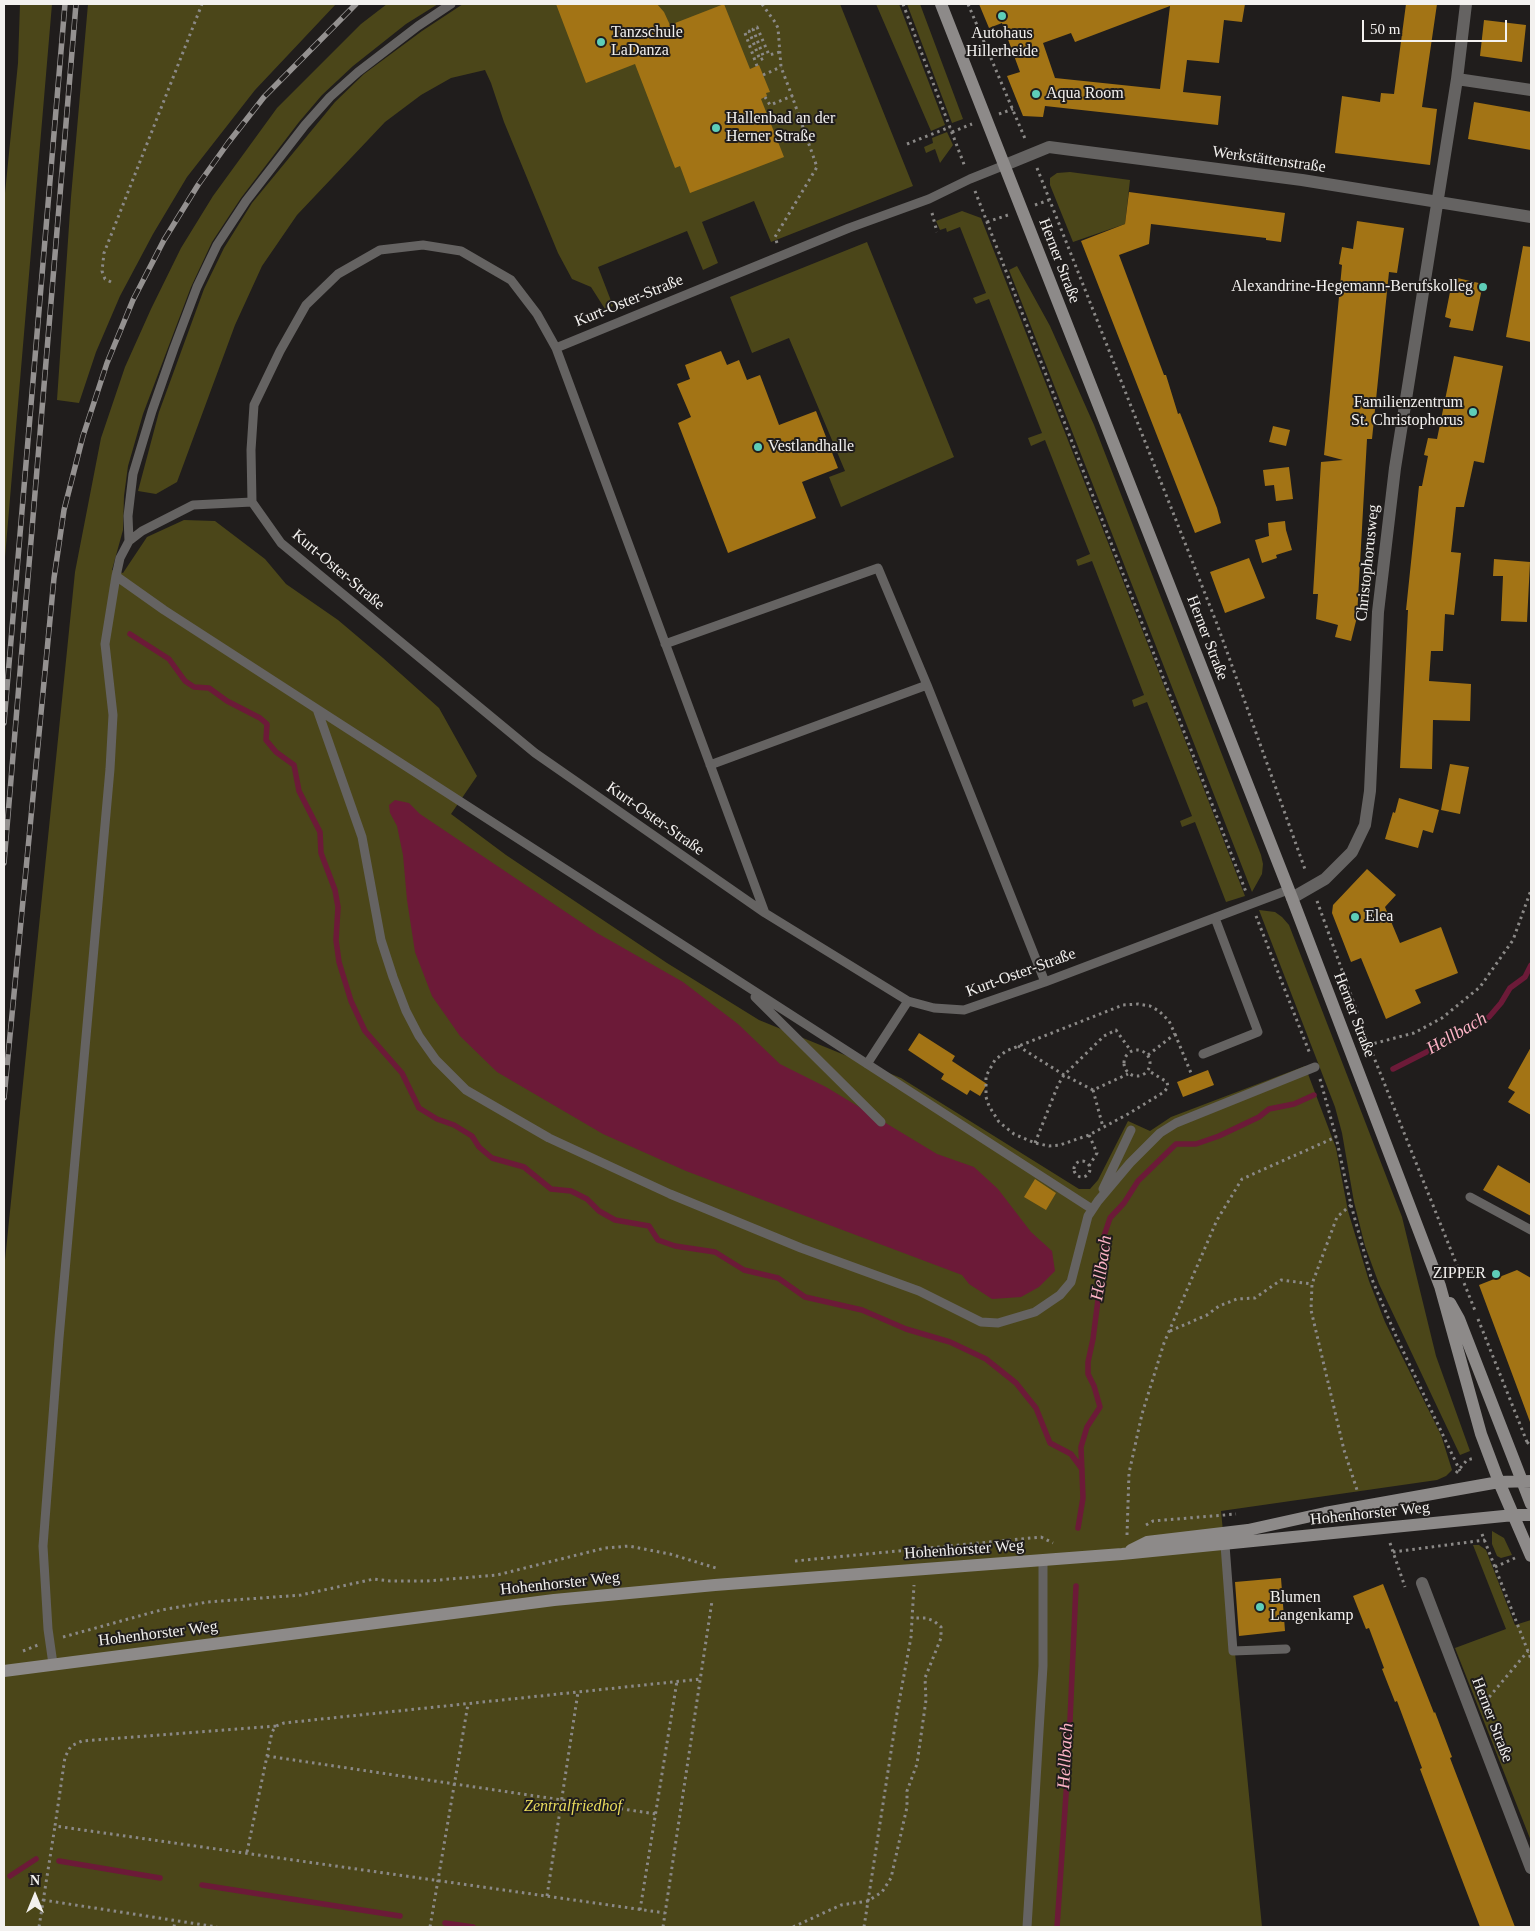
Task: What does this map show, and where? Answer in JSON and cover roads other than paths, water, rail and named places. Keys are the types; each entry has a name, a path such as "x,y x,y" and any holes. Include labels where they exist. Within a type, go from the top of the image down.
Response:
{"main road":[{"name":"Herner Straße","path":"941,4 1290,894 1440,1286 1481,1434 1499,1482 1531,1556"},
{"name":"Herner Straße","path":"1440,1286 1460,1319 1509,1446 1527,1481 1531,1504"},
{"name":"Hohenhorster Weg","path":"1122,1554 1147,1542 1248,1530 1325,1513 1499,1482 1527,1481"},
{"name":"Hohenhorster Weg","path":"4,1671 554,1600 715,1585 1122,1554 1514,1515 1531,1515"}],"street":[{"name":"Christophorusweg","path":"1290,894 1325,879 1352,852 1365,825 1370,791 1378,612 1395,468 1457,79 1466,4"},
{"path":"1457,79 1531,90"},
{"name":"Werkstättenstraße","path":"1005,166 1049,147 1302,180 1531,217"},
{"name":"Herner Straße","path":"1422,1583 1531,1868"}],"lane":[{"path":"129,541 128,516 135,466 174,348 197,288 217,245 246,201 305,124 330,97 358,72 418,26 452,4"},
{"name":"Kurt-Oster-Straße","path":"556,348 781,256 929,199 970,179 1005,166"},
{"path":"53,1664 49,1641 43,1546 59,1338 109,779 113,715 106,644 116,576 120,558 129,541 142,531 193,505 252,502 251,450 254,405 280,351 306,305 338,274 380,250 423,244 461,251 511,280 537,314 556,348 765,914"},
{"name":"Kurt-Oster-Straße","path":"252,502 281,543 535,753 765,914 908,1001 934,1008 964,1010 1045,982 1251,904 1290,894"},
{"path":"665,644 878,568 927,685 1045,982"},
{"path":"116,576 164,610 742,984 1095,1205"},
{"path":"710,765 927,685"},
{"path":"317,708 362,837 381,940 403,1002 419,1036 436,1060 466,1090 550,1138 670,1194 801,1248 919,1291 981,1322 998,1323 1035,1312 1060,1295 1071,1282 1088,1216 1131,1130"},
{"path":"1203,1054 1258,1032 1215,918"},
{"path":"742,984 882,1122"},
{"path":"867,1064 908,1001"},
{"path":"1095,1205 1130,1163 1160,1132 1176,1123 1315,1067"},
{"path":"1470,1197 1531,1230"},
{"path":"1225,1545 1233,1651 1286,1649"},
{"path":"1027,1927 1043,1666 1043,1560"}],"waterway":[{"path":"130,634 169,659 185,681 194,687 209,688 227,701 260,718 267,724 266,740 276,752 294,765 299,791 320,832 321,853 335,890 338,907 336,940 339,962 351,1001 365,1031 402,1073 419,1108 472,1136 479,1147 492,1158 524,1167 551,1189 571,1191 587,1199 599,1211 615,1220 649,1226 658,1240 675,1246 715,1252 744,1270 778,1278 805,1297 862,1310 906,1329 950,1342 986,1359 1016,1383 1036,1408 1050,1443 1071,1454 1082,1469"},
{"name":"Hellbach","path":"1393,1069 1464,1033 1489,1017 1501,1003 1510,988 1525,977 1531,965"},
{"name":"Hellbach","path":"1078,1528 1083,1498 1081,1447 1087,1427 1100,1407 1094,1386 1088,1374 1088,1362 1105,1255 1104,1236 1110,1218 1124,1203 1138,1181 1176,1144 1196,1144 1219,1136 1259,1117 1269,1109 1294,1104 1314,1095"},
{"name":"Hellbach","path":"1057,1927 1068,1765 1076,1586"},
{"path":"10,1876 36,1859"},
{"path":"59,1861 160,1878"},
{"path":"202,1885 400,1916"},
{"path":"445,1923 473,1927"}],"railway":[{"path":"4,723 65,4"},
{"path":"4,863 76,4"},
{"path":"4,1098 54,578 64,510 83,436 107,363 133,300 164,240 198,185 264,97 356,4"}],"place":[{"name":"Autohaus Hillerheide","path":"1002,16"},
{"name":"Tanzschule LaDanza","path":"601,42"},
{"name":"Aqua Room","path":"1036,94"},
{"name":"Hallenbad an der Herner Straße","path":"716,128"},
{"name":"Alexandrine-Hegemann-Berufskolleg","path":"1483,287"},
{"name":"Familienzentrum St. Christophorus","path":"1473,412"},
{"name":"Vestlandhalle","path":"758,447"},
{"name":"Elea","path":"1355,917"},
{"name":"ZIPPER","path":"1496,1274"},
{"name":"Blumen Langenkamp","path":"1260,1607"}],"park label":[{"name":"Zentralfriedhof","path":"573,1807"}]}
